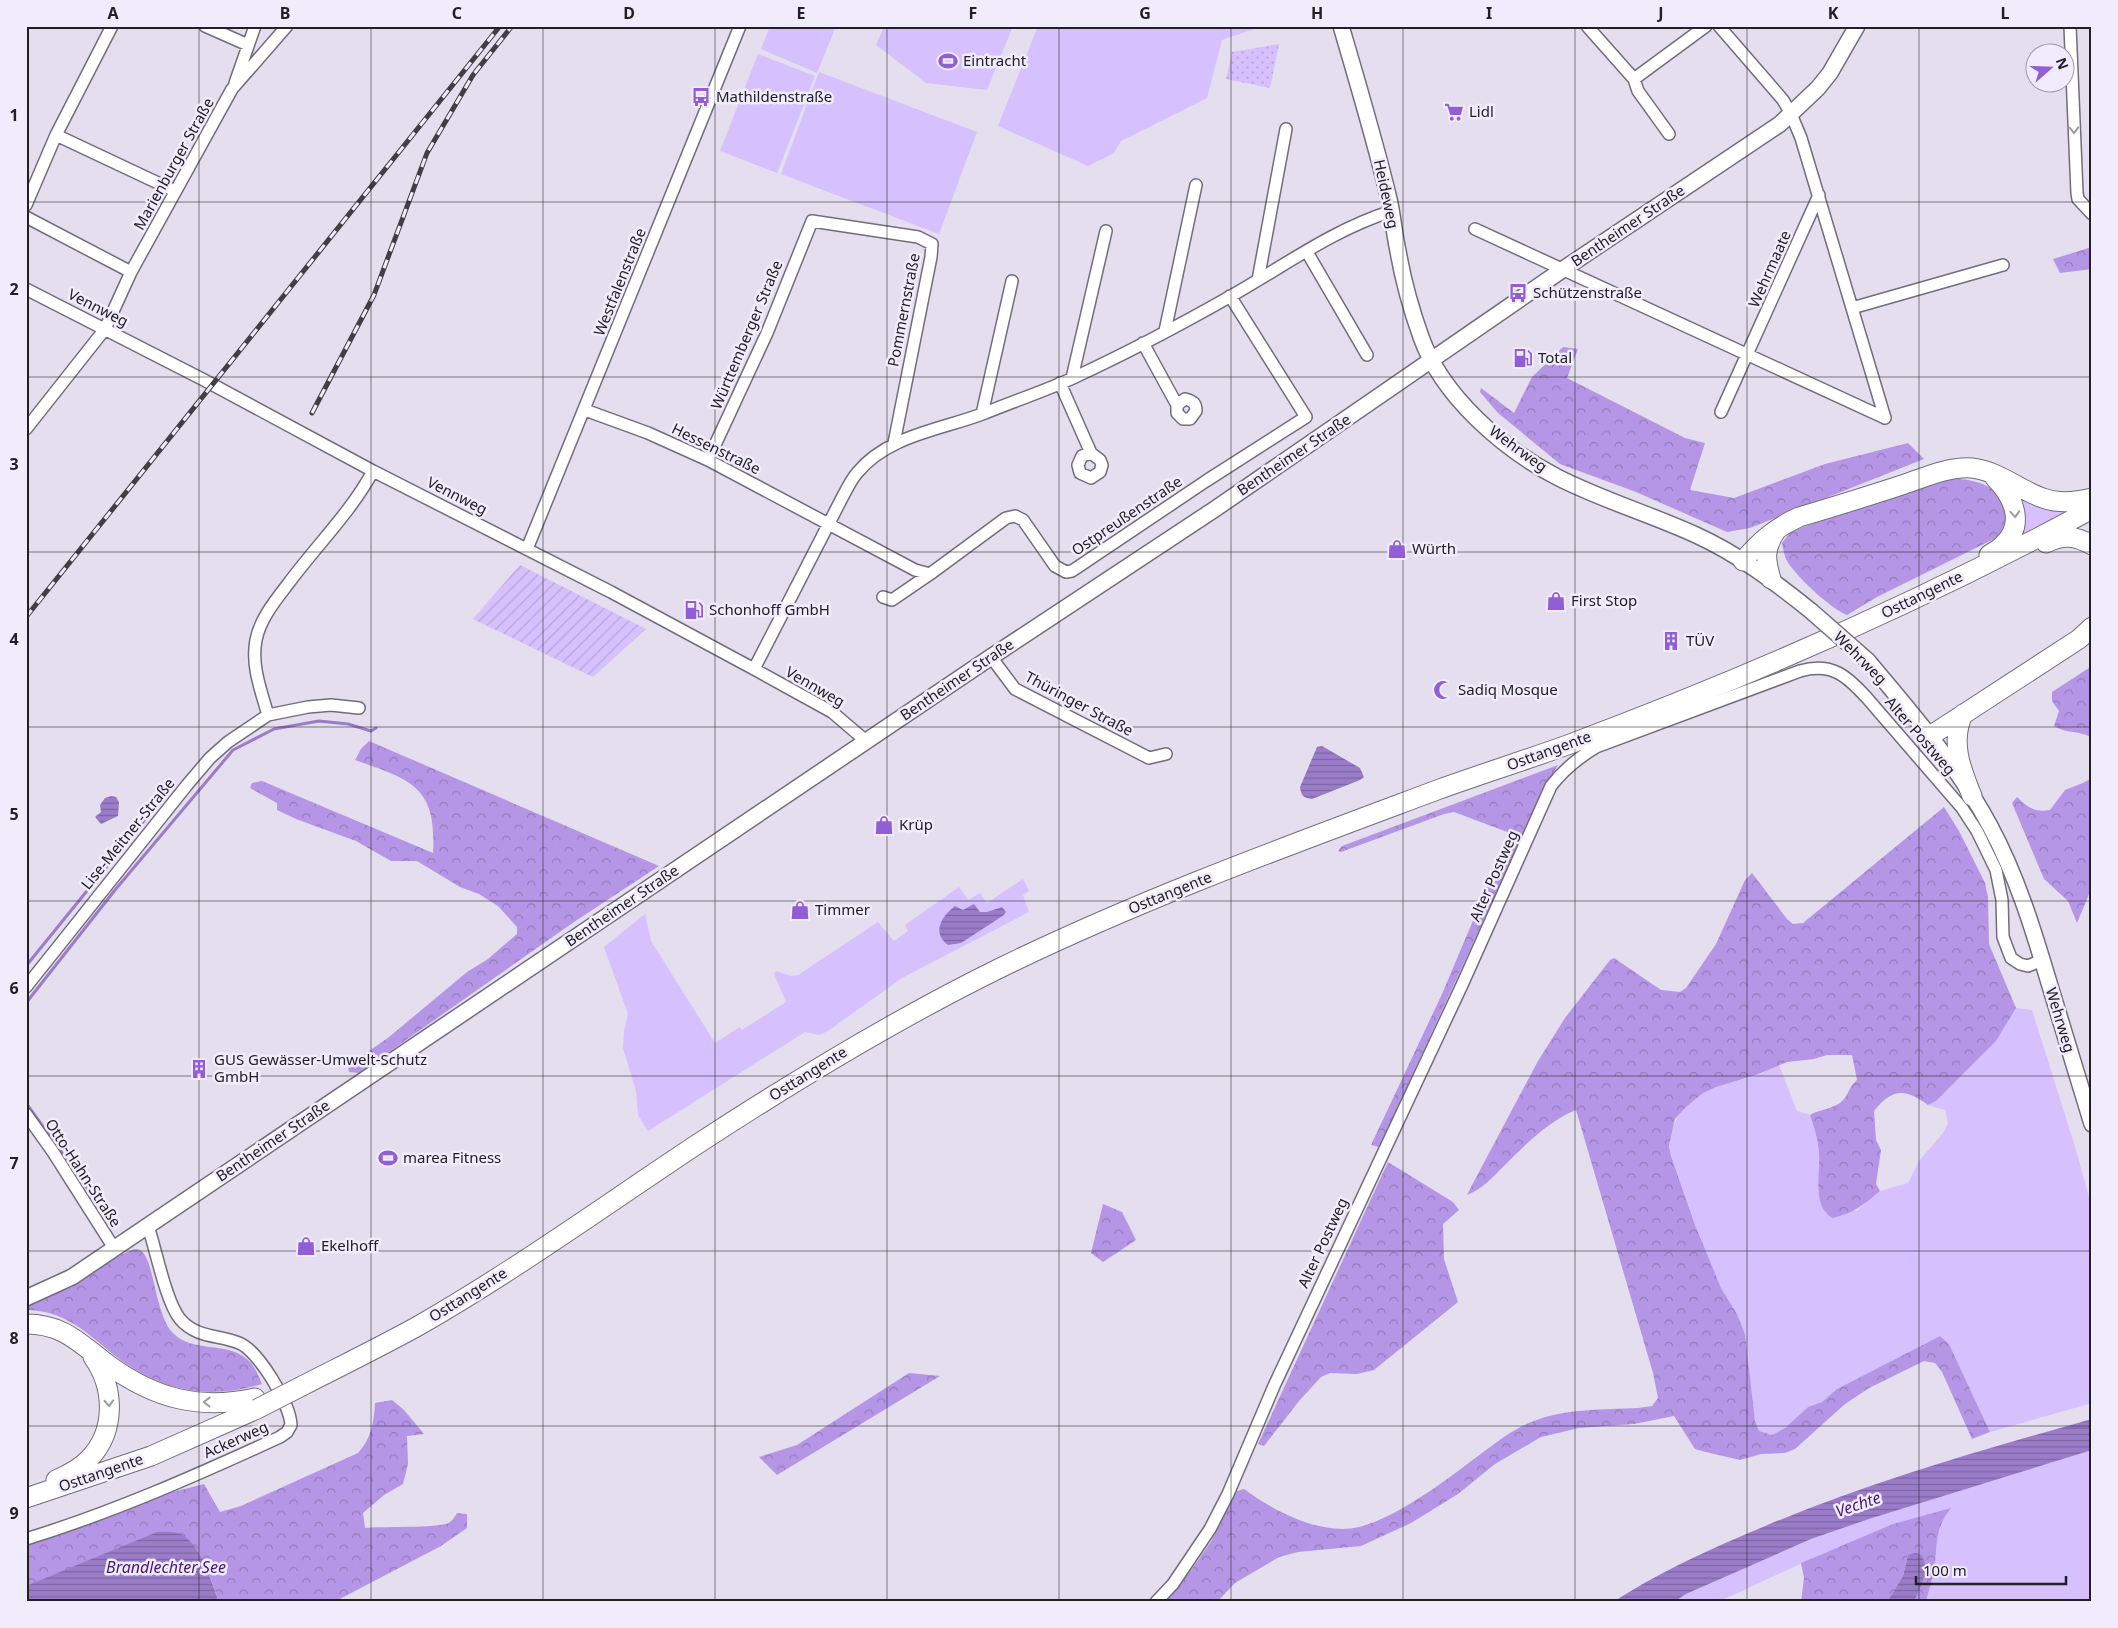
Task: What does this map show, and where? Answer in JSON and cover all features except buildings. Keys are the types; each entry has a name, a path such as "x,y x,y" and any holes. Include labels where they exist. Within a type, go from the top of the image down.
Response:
{"main road":[{"path":"1743,561 1766,536 1780,526 1799,517 1952,470 1974,468 1991,473 2046,499 2076,502 2092,498"},
{"path":"1954,579 2002,547 2014,529 2016,512 2013,501 2007,489 1991,473"},
{"name":"Osttangente","path":"26,1496 151,1456 256,1404 302,1386 436,1314 518,1264 697,1144 840,1054 904,1018 1001,968 1088,927 1194,882 1441,789 1568,745 1766,666 1871,620 1991,562 2092,509"},
{"path":"1771,579 1766,556 1768,542 1780,526"},
{"path":"1991,562 2032,550 2054,538 2067,536 2080,539 2092,545"},
{"path":"1930,736 2080,639 2092,628"},
{"path":"1963,714 1958,724 1957,749 1961,771 1972,796"},
{"path":"26,1324 54,1327 64,1331 124,1376 149,1390 200,1402 256,1404"},
{"path":"26,1496 66,1476 81,1466 96,1450 104,1434 110,1410 107,1387 95,1360 83,1344"}],"street":[{"path":"26,206 56,135 112,26"},
{"path":"205,26 248,44"},
{"path":"232,90 255,26"},
{"name":"Marienburger Straße","path":"26,429 105,328 131,272 232,90 287,26"},
{"name":"Westfalenstraße","path":"527,549 740,26"},
{"name":"Heideweg","path":"1341,26 1392,211 1405,284 1422,339 1432,362"},
{"path":"1587,26 1634,80 1638,90 1669,134"},
{"path":"1634,80 1706,26"},
{"path":"1475,229 1885,418 1802,138 1783,100 1719,26"},
{"name":"Bentheimer Straße","path":"29,1297 72,1278 866,741 1223,504 1432,362 1562,270 1780,124 1818,88 1830,73 1857,26"},
{"path":"2070,26 2076,193 2078,200 2092,214"},
{"path":"1258,280 1286,129"},
{"path":"56,135 175,191"},
{"path":"1165,331 1196,185"},
{"name":"Wehrmaate","path":"1721,412 1819,195"},
{"path":"754,669 856,474 872,458 894,443 982,414 1072,378 1144,343 1358,223 1392,211"},
{"path":"26,217 131,272"},
{"name":"Pommernstraße","path":"812,221 918,237 932,244 894,443"},
{"name":"Württemberger Straße","path":"708,460 766,333 812,221"},
{"path":"1072,378 1106,231"},
{"path":"1307,252 1367,354"},
{"path":"1852,308 2003,265"},
{"path":"982,414 1012,281"},
{"name":"Vennweg","path":"26,289 105,328 373,471 527,549 754,669 832,712 866,741"},
{"name":"Ostpreußenstraße","path":"930,574 1006,518 1015,516 1023,520 1055,566 1066,572 1072,571 1206,481 1306,417 1230,296"},
{"path":"1144,343 1177,405"},
{"name":"Wehrweg","path":"1432,362 1469,410 1498,438 1527,458 1557,476 1625,507 1696,535 1743,561 1771,579 1811,610 1868,661 1930,736 1972,796 2008,862 2042,960 2092,1124"},
{"path":"1060,383 1090,453"},
{"name":"Hessenstraße","path":"585,410 648,433 708,460 829,524"},
{"path":"268,715 259,686 254,653 260,626 272,605 350,506 365,486 373,471"},
{"path":"829,524 915,570 930,574"},
{"path":"883,598 892,600 930,574"},
{"name":"Thüringer Straße","path":"991,657 1015,690 1149,758 1166,754"},
{"name":"Alter Postweg","path":"1156,1602 1173,1584 1210,1529 1228,1494 1274,1386 1462,985 1551,786 1568,766 1582,755 1596,747 1800,670 1830,669 1852,682 1962,808 1977,831 1998,878 2002,900 2003,938 2011,958 2020,964 2028,966 2042,960"},
{"name":"Lise-Meitner-Straße","path":"26,987 210,758 228,742 268,715 308,707 331,705 359,708"},
{"name":"Otto-Hahn-Straße","path":"26,1114 53,1152 114,1248"},
{"name":"Ackerweg","path":"26,1539 105,1512 197,1475 280,1437 287,1432 291,1425 288,1411 273,1382 252,1351 238,1342 196,1332 180,1318 170,1298 148,1226"}],"shaded area":[{"path":"770,26 836,26 817,73 761,49"},
{"name":"Eintracht","path":"884,26 1013,26 987,90 926,83 876,45"},
{"path":"1038,26 1263,26 1222,40 1207,98 1121,141 1114,153 1088,166 998,126"},
{"path":"1279,44 1270,88 1226,79 1232,52"},
{"path":"758,54 815,76 777,173 720,151"},
{"path":"819,72 977,132 939,234 781,174"},
{"path":"2013,488 2070,510 2019,539"},
{"path":"520,565 646,629 593,677 473,619"},
{"path":"1023,879 1029,891 1023,895 1029,912 902,978 828,1031 819,1035 805,1032 648,1131 638,1115 636,1091 623,1048 628,1014 604,947 645,914 651,941 715,1043 740,1027 742,1030 786,1002 774,974 776,971 791,976 798,975 878,922 894,941 908,931 905,925 959,887 968,900 980,893 987,903"},
{"path":"2016,1008 2032,1010 2076,1150 2092,1208 2092,1403 1990,1432 1949,1344 1940,1336 1837,1389 1822,1402 1808,1407 1785,1428 1772,1435 1759,1431 1755,1421 1745,1334 1737,1314 1721,1288 1706,1256 1671,1156 1670,1137 1677,1119 1688,1104 1704,1092 1755,1076 1779,1065 1797,1111 1810,1115 1813,1124 1818,1143 1820,1163 1818,1192 1856,1211 1880,1191 1908,1183 1919,1161 1943,1133 1948,1123 1945,1110 1928,1105 1936,1101 1996,1041"},
{"path":"2092,1450 2092,1602 1926,1602 1933,1574 1938,1530 1950,1508 1826,1552 1718,1602 1674,1602 1686,1594 1811,1539 1869,1519"}],"green space":[{"path":"2092,247 2092,269 2060,273 2053,259"},
{"path":"1563,347 1578,349 1567,378 1685,438 1705,443 1690,490 1734,498 1825,464 1908,443 1924,459 1750,528 1727,532 1636,492 1560,464 1498,413 1480,392 1481,388 1514,413 1532,377"},
{"path":"1948,479 1975,482 1993,490 2000,498 2007,512 2003,531 1994,539 1877,597 1847,615 1840,612 1814,591 1790,566 1786,559 1782,543 1791,531"},
{"path":"2092,666 2092,738 2054,726 2059,711 2052,701 2052,692"},
{"path":"369,741 659,866 574,922 359,1073 349,1072 348,1066 389,1037 467,972 488,959 517,934 517,927 498,906 479,894 460,887 417,861 391,861 356,841 296,819 277,810 277,803 250,788 252,783 262,781 433,853 433,831 430,813 425,799 417,789 391,774 355,760 361,749"},
{"path":"1558,765 1544,789 1379,1147 1371,1145 1442,994 1510,833 1454,812 1341,852 1338,851 1342,846"},
{"path":"2092,778 2092,887 2077,923 2068,901 2044,879 2012,803 2017,797 2024,804 2032,808 2040,811 2050,810 2065,790"},
{"path":"1944,807 1959,831 1985,883 1988,897 1989,944 2016,1008 1996,1041 1936,1101 1928,1105 1906,1093 1899,1093 1887,1098 1874,1111 1876,1140 1881,1150 1876,1184 1880,1191 1858,1208 1832,1218 1825,1212 1819,1197 1818,1148 1816,1133 1810,1115 1836,1105 1845,1098 1857,1080 1852,1055 1827,1055 1814,1059 1787,1062 1703,1093 1675,1119 1669,1146 1695,1225 1721,1288 1737,1314 1745,1334 1755,1421 1759,1431 1772,1435 1785,1428 1808,1407 1822,1402 1837,1389 1940,1336 1949,1344 1990,1432 1972,1439 1942,1372 1935,1363 1924,1361 1869,1388 1845,1404 1795,1449 1785,1453 1761,1454 1740,1460 1695,1449 1674,1416 1634,1424 1579,1428 1541,1437 1495,1464 1458,1494 1411,1523 1361,1546 1298,1552 1279,1557 1235,1583 1217,1602 1166,1602 1212,1540 1234,1492 1244,1489 1284,1513 1314,1525 1344,1529 1359,1527 1373,1523 1417,1499 1509,1434 1534,1421 1572,1412 1652,1406 1658,1398 1653,1373 1576,1110 1546,1127 1486,1183 1467,1195 1538,1061 1565,1018 1610,960 1614,958 1661,990 1680,992 1686,988 1716,944 1745,880 1752,873 1787,919 1793,924 1803,923"},
{"path":"1388,1162 1453,1202 1459,1210 1443,1224 1444,1259 1458,1302 1374,1370 1357,1374 1330,1373 1321,1377 1299,1401 1264,1446 1258,1444"},
{"path":"1103,1204 1122,1212 1136,1240 1103,1262 1091,1253"},
{"path":"134,1249 140,1250 149,1264 162,1312 172,1332 180,1339 190,1343 233,1351 243,1356 253,1365 262,1384 220,1392 181,1388 163,1383 144,1375 127,1364 91,1336 61,1317 51,1313 26,1310 26,1306 72,1287 118,1256"},
{"path":"909,1373 940,1376 777,1475 759,1457 797,1445"},
{"path":"392,1400 404,1410 424,1434 407,1436 408,1464 403,1484 384,1495 363,1513 365,1528 435,1526 451,1521 457,1513 467,1514 467,1528 441,1546 334,1602 219,1602 205,1566 191,1545 182,1538 171,1534 157,1533 26,1587 26,1545 101,1520 161,1495 204,1484 220,1512 241,1506 358,1453 366,1442 371,1430 375,1403"},
{"path":"1951,1508 1939,1532 1935,1565 1926,1602 1914,1602 1926,1570 1908,1555 1903,1576 1887,1602 1801,1602 1804,1578 1801,1563 1893,1524"}],"water":[{"path":"1322,746 1360,768 1364,777 1312,799 1307,798 1301,793 1300,787 1317,747"},
{"path":"116,797 119,802 118,816 101,824 95,817 101,812 100,805 105,798"},
{"path":"974,904 980,912 987,912 1002,907 1006,912 961,943 948,945 940,935 939,930 946,914 955,906 963,910"},
{"name":"Vechte","path":"2092,1419 2092,1450 1869,1519 1811,1539 1686,1594 1674,1602 1613,1602 1694,1557 1786,1517 1872,1485 1960,1457"},
{"name":"Brandlechter See","path":"157,1532 180,1534 194,1545 209,1574 219,1602 26,1602 26,1586"},
{"path":"1920,1554 1923,1559 1925,1571 1922,1584 1914,1602 1887,1602 1903,1576 1908,1555"}],"waterway":[{"path":"26,1003 115,890 233,750 274,729 319,721 348,724 371,731 376,728"},
{"path":"26,966 151,812"},
{"path":"26,1103 95,1199 109,1213"}],"railway":[{"path":"26,617 500,26"},
{"path":"312,413 374,295 427,153 473,75 512,26"}],"place":[{"name":"Eintracht","path":"948,61"},
{"name":"Mathildenstraße","path":"701,97"},
{"name":"Lidl","path":"1454,112"},
{"name":"Schützenstraße","path":"1518,293"},
{"name":"Total","path":"1523,358"},
{"name":"Würth","path":"1397,549"},
{"name":"First Stop","path":"1556,601"},
{"name":"Schonhoff GmbH","path":"694,610"},
{"name":"TÜV","path":"1671,641"},
{"name":"Sadiq Mosque","path":"1443,690"},
{"name":"Krüp","path":"884,825"},
{"name":"Timmer","path":"800,910"},
{"name":"GUS Gewässer-Umwelt-Schutz GmbH","path":"199,1069"},
{"name":"marea Fitness","path":"388,1158"},
{"name":"Ekelhoff","path":"306,1246"}]}
